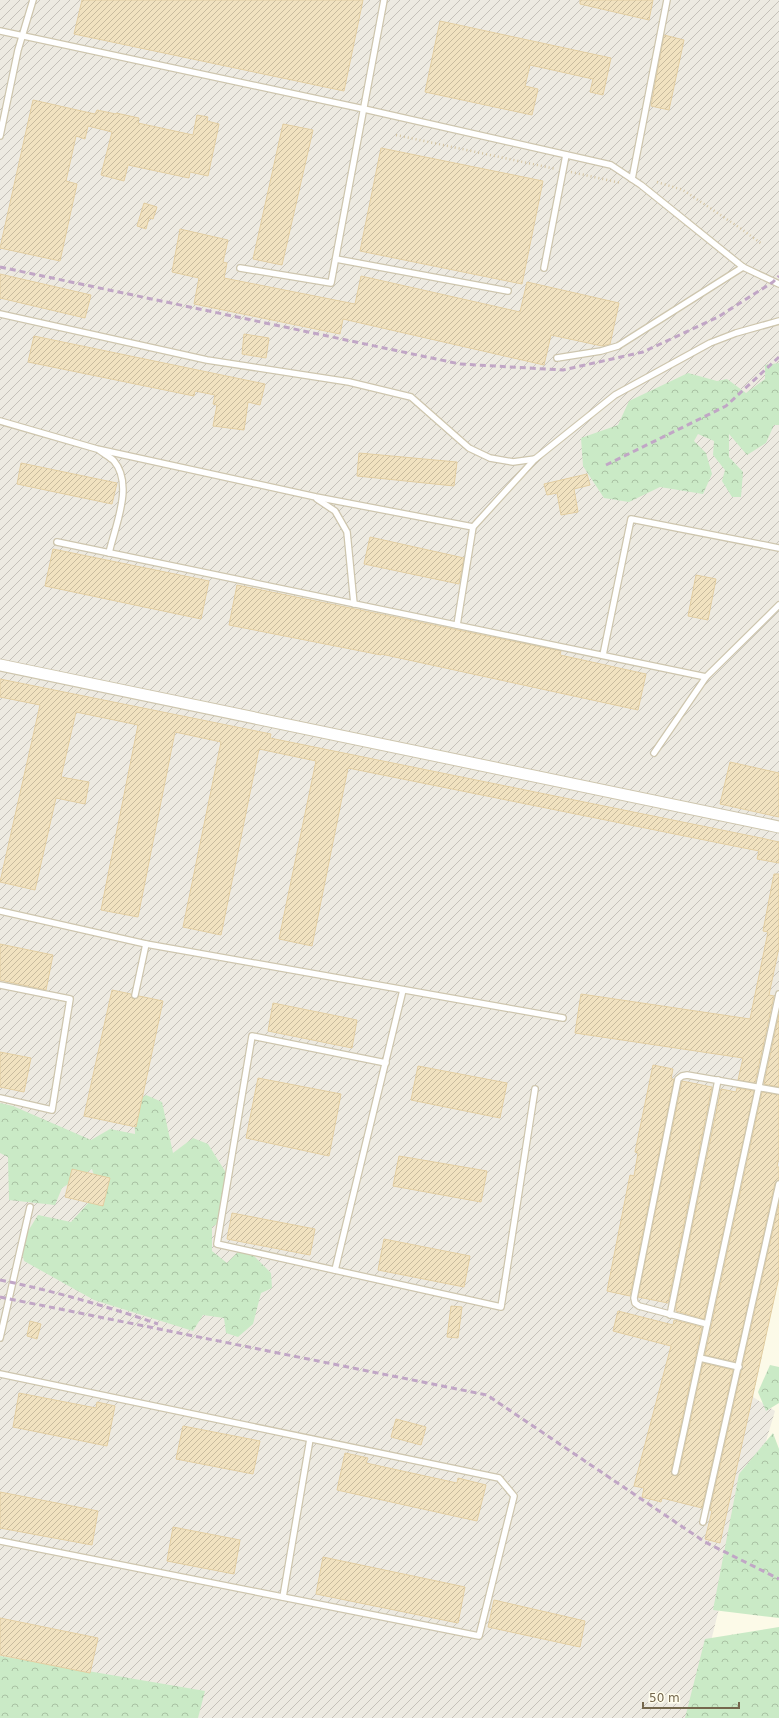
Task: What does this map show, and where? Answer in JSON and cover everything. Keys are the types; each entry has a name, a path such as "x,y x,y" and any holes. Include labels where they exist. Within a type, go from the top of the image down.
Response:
{"street":[{"path":"0,665 779,827"}],"lane":[{"path":"0,136 22,36 33,0"},
{"path":"240,268 331,283 384,0"},
{"path":"632,179 667,0"},
{"path":"0,31 611,165 632,179 743,267 779,284"},
{"path":"544,268 566,155"},
{"path":"336,259 508,291"},
{"path":"557,358 601,351 618,346 743,267"},
{"path":"0,314 207,360 349,382 411,397 469,448 490,458 513,462 535,459"},
{"path":"457,625 473,527 535,459 614,395 710,343 736,333 779,321"},
{"path":"0,421 97,449 316,497 473,527"},
{"path":"97,449 114,461 122,476 124,492 109,553"},
{"path":"316,497 335,511 347,532 354,604"},
{"path":"603,656 631,519 779,548"},
{"path":"56,542 706,677"},
{"path":"654,753 706,677 779,606"},
{"path":"0,911 146,944 563,1018"},
{"path":"135,995 146,944"},
{"path":"0,985 70,999 52,1110 0,1098"},
{"path":"335,1270 404,990"},
{"path":"675,1472 779,994"},
{"path":"386,1063 252,1036 217,1244 501,1307 535,1089"},
{"path":"707,1324 639,1306 635,1303 634,1298 678,1079 687,1075 779,1091"},
{"path":"670,1314 718,1080"},
{"path":"703,1522 779,1184"},
{"path":"0,1338 30,1207"},
{"path":"700,1358 739,1367"},
{"path":"0,1374 499,1478 514,1496 479,1636 0,1541"},
{"path":"283,1597 310,1439"}],"path":[{"path":"396,135 622,183"},
{"path":"656,182 683,190 762,244"}],"shaded area":[{"path":"0,0 779,0 779,1277 753,1397 775,1411 734,1548 692,1718 0,1718"}],"green space":[{"path":"779,363 779,425 774,425 766,443 747,455 729,434 729,457 743,472 741,497 732,497 722,481 725,470 713,455 714,441 698,434 694,441 706,453 712,474 703,494 660,487 629,502 604,498 583,466 581,438 618,425 629,401 688,373 717,381 727,379 746,393 765,379 765,365"},
{"path":"146,1095 162,1102 173,1153 193,1138 208,1144 228,1176 224,1220 212,1227 212,1251 227,1263 238,1252 252,1254 271,1273 272,1288 261,1293 253,1324 238,1337 226,1333 224,1318 203,1315 193,1331 94,1300 24,1261 20,1244 38,1215 71,1222 91,1200 101,1198 92,1169 62,1188 55,1205 9,1200 8,1157 0,1153 0,1103 13,1106 91,1140 110,1129 135,1134 134,1103"},
{"path":"770,1365 779,1367 779,1403 766,1411 758,1392"},
{"path":"773,1433 779,1449 779,1618 713,1610 739,1474"},
{"path":"779,1627 779,1718 685,1718 705,1639"},
{"path":"0,1656 205,1691 198,1718 0,1718"}],"building":[{"path":"82,0 363,0 344,91 74,34"},
{"path":"580,0 653,0 649,20 580,4"},
{"path":"440,21 611,58 603,95 590,92 593,79 530,65 525,86 538,89 532,115 425,92"},
{"path":"664,35 684,40 669,110 651,106"},
{"path":"33,100 95,114 97,110 139,118 138,123 193,135 197,115 208,117 207,121 219,124 208,176 190,172 189,178 128,165 124,181 101,175 112,132 88,126 85,139 76,136 66,181 77,184 60,261 0,248"},
{"path":"283,124 313,130 282,265 253,259"},
{"path":"381,148 543,181 522,284 360,251"},
{"path":"144,203 157,207 153,219 149,218 146,229 137,226"},
{"path":"180,229 228,240 223,262 227,263 224,278 355,304 361,276 520,312 527,282 619,303 610,344 602,346 551,335 544,365 343,319 340,334 194,304 199,278 172,272"},
{"path":"0,274 91,295 85,318 0,298"},
{"path":"244,334 269,338 266,358 242,354"},
{"path":"34,336 265,384 260,405 248,402 244,430 213,426 217,405 213,404 215,395 195,391 194,396 28,362"},
{"path":"359,453 457,462 454,486 357,476"},
{"path":"21,463 117,483 112,504 17,484"},
{"path":"587,474 590,485 574,489 578,512 561,515 557,493 547,495 544,484"},
{"path":"370,537 464,558 459,584 364,564"},
{"path":"53,549 209,581 201,619 45,586"},
{"path":"696,575 716,579 708,620 688,616"},
{"path":"237,585 561,651 560,655 646,674 638,710 381,654 229,625"},
{"path":"0,679 271,734 270,738 779,842 779,863 757,859 759,851 348,768 312,946 279,939 316,761 259,749 221,935 183,927 221,742 175,732 138,917 101,910 138,725 76,712 61,777 89,782 85,804 56,798 35,890 0,882 40,705 0,697"},
{"path":"730,762 779,773 779,817 720,804"},
{"path":"774,874 779,874 779,947 769,995 774,996 755,1083 738,1080 743,1058 575,1033 581,994 750,1019 768,932 763,931"},
{"path":"0,944 53,955 46,990 0,980"},
{"path":"112,990 131,994 132,998 134,999 139,996 163,1001 136,1127 84,1116"},
{"path":"273,1003 357,1020 352,1048 268,1031"},
{"path":"779,1014 779,1087 764,1084"},
{"path":"0,1052 31,1058 24,1092 0,1087"},
{"path":"653,1065 673,1069 671,1079 674,1079 630,1296 607,1291 630,1175 634,1176 638,1153 635,1152"},
{"path":"418,1066 507,1083 500,1118 411,1100"},
{"path":"258,1078 341,1094 329,1156 246,1138"},
{"path":"682,1081 712,1087 668,1303 638,1297"},
{"path":"737,1088 754,1091 704,1319 676,1311 676,1305 721,1089 736,1092"},
{"path":"762,1092 779,1095 779,1156 777,1167 779,1167 779,1180 775,1183 735,1362 705,1355"},
{"path":"399,1156 487,1171 481,1202 393,1186"},
{"path":"72,1169 110,1178 103,1206 65,1197"},
{"path":"779,1203 779,1277 720,1543 705,1539 712,1511 710,1510"},
{"path":"232,1213 315,1229 310,1255 227,1239"},
{"path":"384,1239 470,1256 464,1287 378,1270"},
{"path":"451,1306 462,1307 458,1338 447,1337"},
{"path":"618,1311 673,1325 674,1320 702,1327 671,1471 672,1475 677,1476 679,1473 703,1363 733,1370 702,1508 662,1498 661,1502 642,1497 644,1488 634,1486 671,1346 613,1331"},
{"path":"30,1321 41,1324 37,1339 27,1336"},
{"path":"19,1393 96,1408 97,1402 115,1406 107,1446 13,1427"},
{"path":"396,1419 426,1427 421,1445 391,1437"},
{"path":"183,1426 260,1441 253,1474 176,1459"},
{"path":"345,1453 368,1458 366,1463 457,1483 458,1478 486,1485 477,1521 337,1490"},
{"path":"0,1492 98,1511 92,1545 0,1528"},
{"path":"173,1527 240,1540 234,1574 167,1561"},
{"path":"323,1557 465,1587 458,1623 316,1594"},
{"path":"494,1600 585,1621 580,1647 488,1627"},
{"path":"0,1618 98,1638 90,1673 0,1655"}],"railway":[{"path":"0,267 460,364 563,370 643,352 718,317 773,282 779,276"},
{"path":"606,465 726,406 779,357"},
{"path":"0,1280 80,1299 158,1324"},
{"path":"0,1297 487,1395 705,1542 779,1579"}]}
